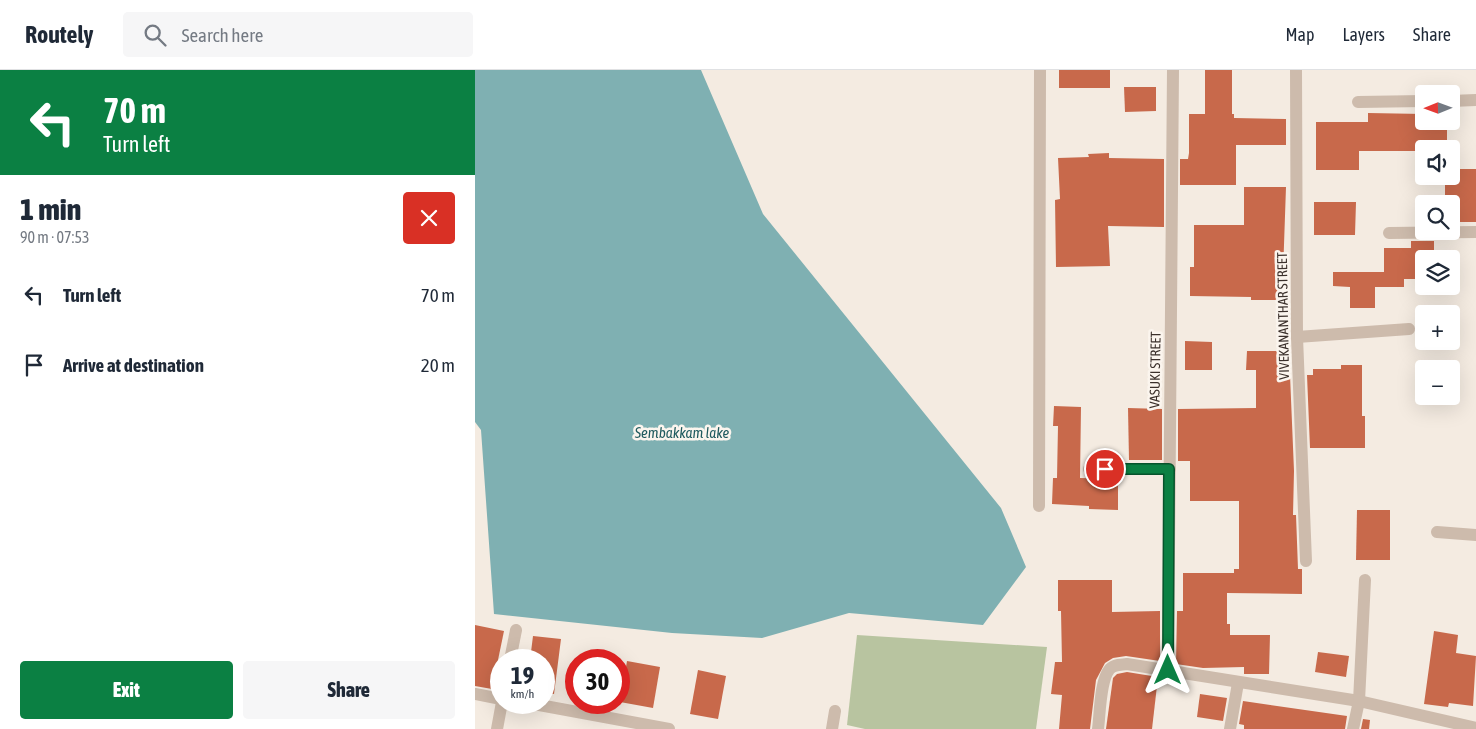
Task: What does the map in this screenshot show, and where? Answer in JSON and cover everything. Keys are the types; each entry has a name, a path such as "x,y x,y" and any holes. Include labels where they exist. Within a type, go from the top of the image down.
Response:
{"street":[{"path":"1039,506 1040,70"},
{"name":"VASUKI STREET","path":"1168,670 1173,70"},
{"name":"VIVEKANANTHAR STREET","path":"1296,70 1297,337 1306,562"},
{"path":"1460,101 1476,100"},
{"path":"1358,102 1415,101"},
{"path":"1389,233 1476,232"},
{"path":"1297,337 1409,329"},
{"path":"1089,469 1169,469"},
{"path":"1437,532 1476,535"},
{"path":"1353,729 1359,702 1365,580"},
{"path":"512,649 516,630"},
{"path":"1098,729 1105,679 1112,667 1127,664 1359,702 1476,728"},
{"path":"1231,729 1239,683"},
{"path":"475,694 490,697"},
{"path":"555,708 669,729"},
{"path":"832,729 835,711"},
{"path":"497,729 500,714"}],"green space":[{"path":"857,635 1047,647 1036,729 865,729 847,725"}],"water":[{"name":"Sembakkam lake","path":"475,70 701,70 763,214 1001,508 1026,567 983,625 849,613 762,638 672,633 494,614 481,430 475,422"}],"building":[{"path":"1059,70 1110,70 1110,88 1059,88"},
{"path":"1205,70 1232,70 1232,114 1234,114 1234,118 1286,119 1286,145 1236,145 1236,185 1180,185 1180,159 1188,159 1189,153 1189,114 1205,114"},
{"path":"1124,87 1156,87 1156,111 1125,112"},
{"path":"1368,113 1415,114 1415,130 1447,130 1447,140 1415,140 1415,151 1359,151 1359,170 1316,170 1316,122 1368,122"},
{"path":"1109,153 1109,158 1164,159 1164,227 1108,226 1110,266 1056,267 1055,200 1060,199 1058,158 1089,157 1088,154"},
{"path":"1460,169 1476,169 1476,222 1460,222 1460,195 1445,195 1445,185 1460,185"},
{"path":"1244,187 1286,187 1283,274 1286,274 1286,300 1251,300 1251,297 1190,296 1190,267 1194,267 1194,225 1244,225"},
{"path":"1314,202 1356,202 1355,235 1314,235"},
{"path":"1411,241 1434,241 1434,250 1415,250 1415,279 1404,279 1404,287 1375,287 1375,308 1350,308 1350,287 1333,286 1333,272 1384,272 1384,248 1411,248"},
{"path":"1185,341 1212,342 1212,370 1185,370"},
{"path":"1247,351 1283,351 1283,375 1290,375 1294,471 1293,515 1296,515 1298,569 1302,569 1302,594 1227,593 1227,624 1230,624 1230,635 1270,635 1269,674 1244,674 1244,667 1203,668 1176,664 1177,611 1183,611 1183,573 1234,573 1234,569 1239,569 1239,501 1190,501 1190,461 1178,461 1178,409 1256,408 1256,370 1246,370"},
{"path":"1341,365 1362,365 1362,416 1365,416 1365,448 1310,448 1307,375 1313,375 1313,369 1341,369"},
{"path":"1054,406 1081,407 1080,478 1118,479 1118,510 1089,509 1089,506 1052,504 1053,478 1057,478 1058,426 1053,426"},
{"path":"1128,408 1162,409 1162,460 1129,460"},
{"path":"1357,510 1390,510 1390,560 1356,560"},
{"path":"1058,580 1112,580 1112,612 1160,611 1160,661 1126,656 1113,658 1105,663 1096,680 1090,729 1059,729 1062,695 1051,694 1055,662 1062,662 1061,611 1058,611"},
{"path":"475,625 504,631 500,649 490,649 490,689 475,686"},
{"path":"1434,631 1458,635 1456,653 1476,656 1473,706 1449,703 1448,707 1424,704"},
{"path":"533,636 561,639 555,686 555,649 531,649"},
{"path":"1318,652 1349,656 1346,677 1315,672"},
{"path":"630,662 660,667 653,708 630,704"},
{"path":"698,670 726,676 718,719 690,714"},
{"path":"1127,672 1158,677 1152,729 1106,729 1113,678 1117,674"},
{"path":"1200,694 1227,698 1223,721 1197,717"},
{"path":"1243,701 1347,716 1345,729 1244,729 1244,725 1239,724"},
{"path":"1363,719 1370,720 1369,729 1361,729"}],"route":[{"path":"1105,469 1169,469 1168,670"}]}
